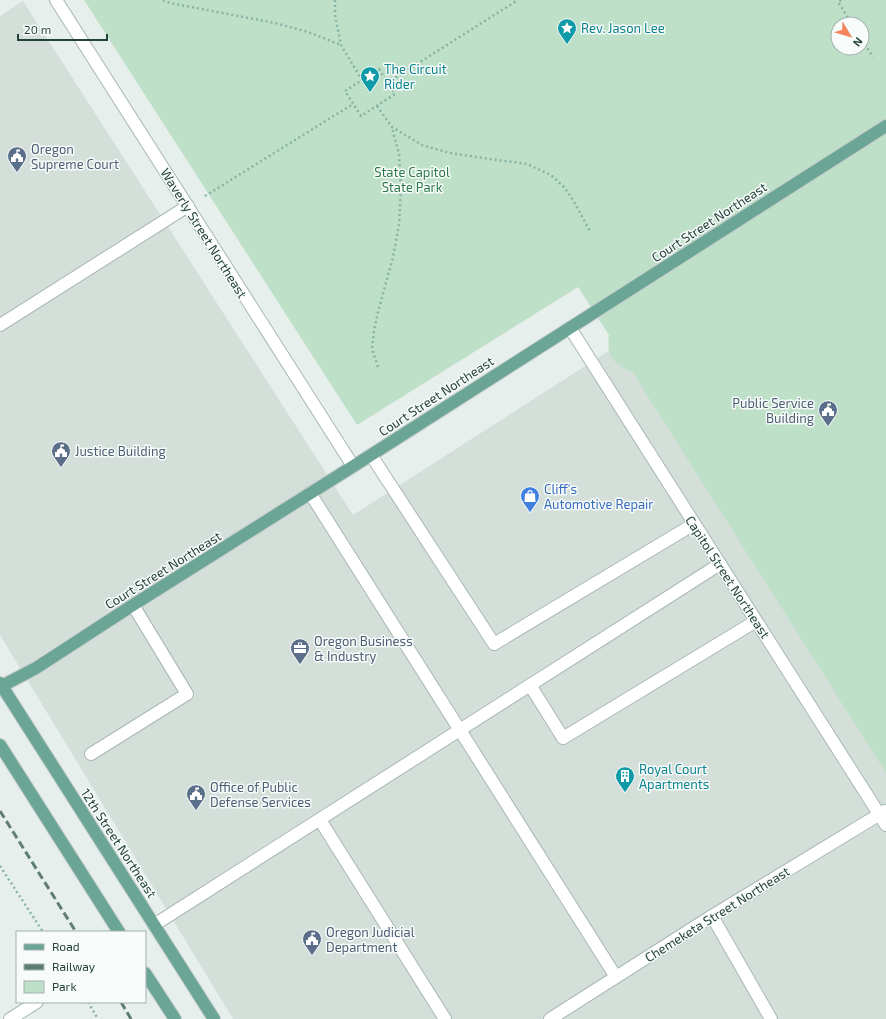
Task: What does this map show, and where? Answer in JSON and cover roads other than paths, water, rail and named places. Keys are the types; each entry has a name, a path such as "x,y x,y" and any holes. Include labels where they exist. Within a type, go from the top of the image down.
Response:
{"main road":[{"name":"Court Street Northeast","path":"1,685 36,668 886,126"},
{"name":"12th Street Northeast","path":"1,685 214,1019"},
{"path":"0,745 118,931"},
{"path":"146,975 175,1019"}],"street":[{"name":"Waverly Street Northeast","path":"56,0 353,466"},
{"path":"0,326 188,206"},
{"name":"Capitol Street Northeast","path":"570,328 756,621 883,812 886,825"},
{"path":"371,455 494,644 694,524"},
{"path":"310,494 616,977"},
{"path":"154,925 720,564"},
{"path":"91,754 187,694 133,605"},
{"path":"530,686 563,738 756,621"},
{"name":"Chemeketa Street Northeast","path":"550,1019 712,916 883,812"},
{"path":"320,820 445,1019"},
{"path":"712,916 771,1019"},
{"path":"10,1019 35,1003"}],"railway":[{"path":"0,811 75,931"},
{"path":"122,1003 131,1019"}],"place":[{"name":"Rev. Jason Lee","path":"567,45"},
{"name":"The Circuit Rider","path":"370,93"},
{"name":"Oregon Supreme Court","path":"17,173"},
{"name":"Public Service Building","path":"828,427"},
{"name":"Justice Building","path":"61,468"},
{"name":"Cliff's Automotive Repair","path":"530,513"},
{"name":"Oregon Business & Industry","path":"300,665"},
{"name":"Royal Court Apartments","path":"625,793"},
{"name":"Office of Public Defense Services","path":"196,811"},
{"name":"Oregon Judicial Department","path":"312,956"}],"park label":[{"name":"State Capitol State Park","path":"412,180"}]}
